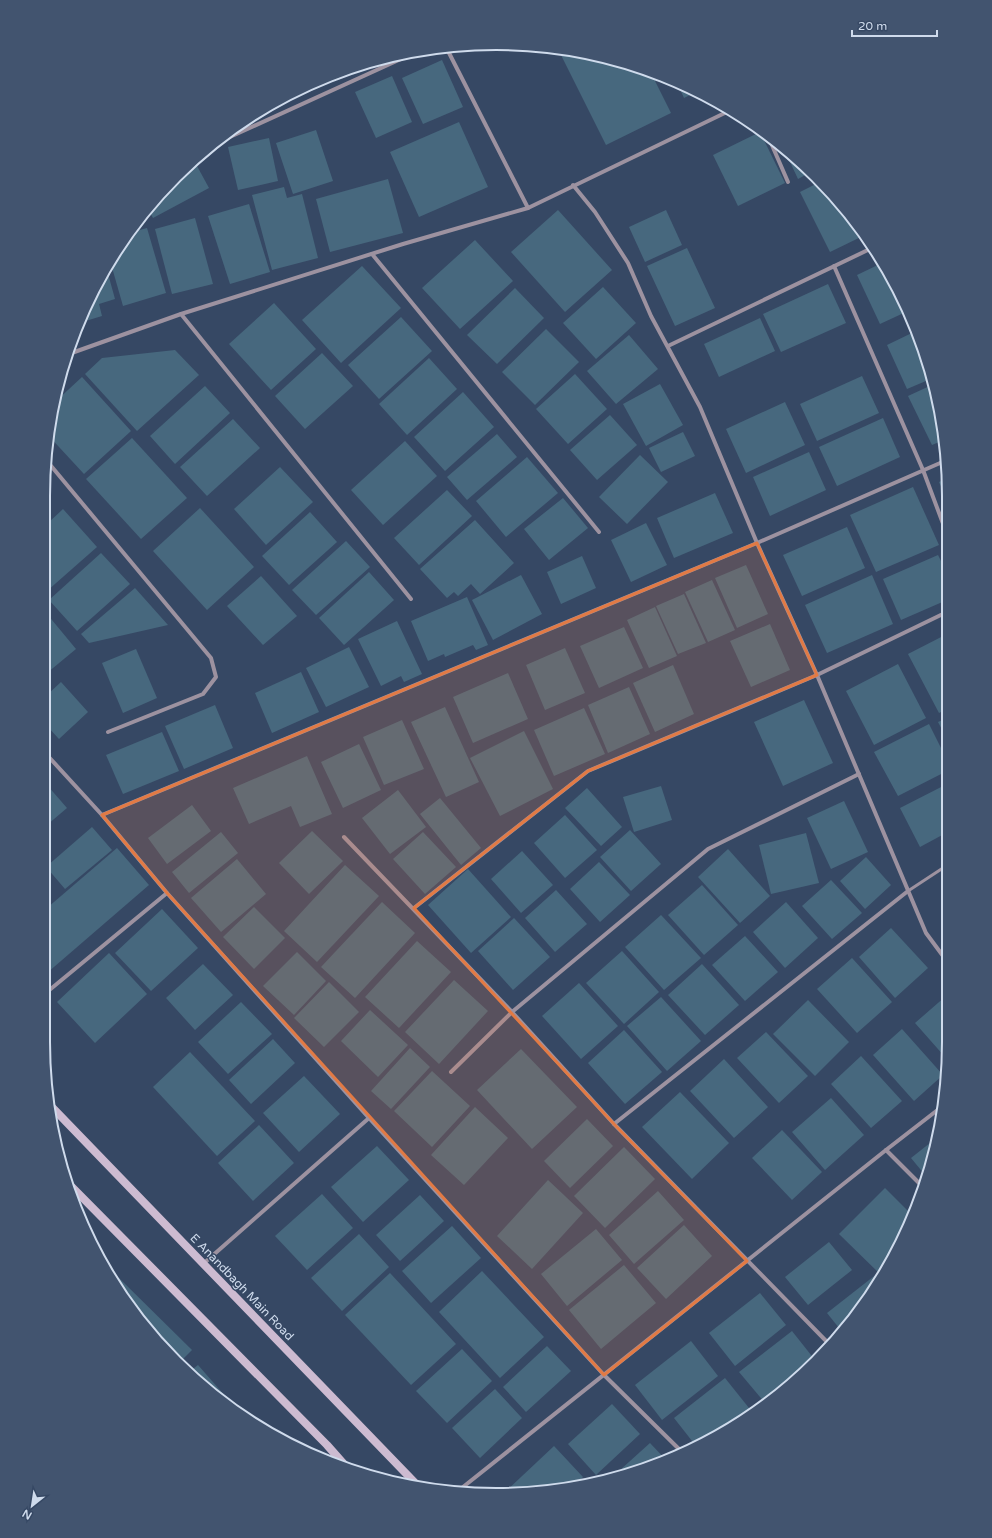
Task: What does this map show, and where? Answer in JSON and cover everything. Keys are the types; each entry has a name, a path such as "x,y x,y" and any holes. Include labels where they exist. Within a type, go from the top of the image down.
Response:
{"street":[{"path":"449,53 528,208"},
{"path":"233,135 394,62"},
{"path":"75,351 181,314 372,254 528,208 724,113"},
{"path":"772,146 788,182"},
{"path":"573,185 595,212 628,263 651,316 700,407 757,543 817,675 926,933 942,955"},
{"path":"668,346 868,250"},
{"path":"372,254 599,532"},
{"path":"834,266 923,470 942,521"},
{"path":"181,314 410,599"},
{"path":"102,815 757,543 941,463"},
{"path":"51,466 211,658 216,677 203,694 108,732"},
{"path":"414,908 588,771 817,675 942,614"},
{"path":"50,758 102,815 166,893 604,1375 679,1449"},
{"path":"451,1072 512,1012 708,849 859,774"},
{"path":"344,837 414,908 512,1012 614,1124 826,1341"},
{"path":"614,1124 908,891"},
{"path":"50,990 166,893"},
{"name":"E Anandbagh Main Road","path":"56,1111 412,1479"},
{"path":"463,1487 936,1111"},
{"path":"202,1264 370,1118"},
{"path":"886,1150 919,1183"},
{"path":"76,1191 340,1459"}],"lane":[{"path":"908,891 942,869"}],"highlighted area":[{"path":"757,543 817,675 588,771 414,908 614,1124 747,1261 604,1375 167,893 102,815"}],"building":[{"path":"561,55 611,65 654,79 671,113 606,145"},
{"path":"442,60 463,107 423,124 402,78"},
{"path":"392,76 412,122 376,138 355,92"},
{"path":"680,90 690,95 684,98"},
{"path":"459,122 488,187 419,217 390,152"},
{"path":"316,130 333,181 293,194 276,143"},
{"path":"756,134 763,139 785,183 738,206 713,155"},
{"path":"269,138 278,181 238,190 228,147"},
{"path":"789,160 805,175 798,179"},
{"path":"196,166 209,188 153,218 151,214"},
{"path":"388,179 403,233 330,252 316,199"},
{"path":"815,185 850,224 860,238 830,252 800,192"},
{"path":"284,187 287,198 302,194 318,258 272,270 252,195"},
{"path":"249,204 270,272 230,284 208,216"},
{"path":"558,210 612,270 565,312 511,252"},
{"path":"666,210 682,245 645,262 629,227"},
{"path":"195,218 213,284 172,294 155,229"},
{"path":"147,228 166,293 123,306 112,269 137,231"},
{"path":"475,240 513,281 460,329 422,288"},
{"path":"687,248 715,308 675,326 647,266"},
{"path":"877,265 903,313 880,324 857,275"},
{"path":"362,266 401,308 341,363 302,320"},
{"path":"109,276 115,299 99,304 102,316 86,321"},
{"path":"828,284 846,323 781,352 763,314"},
{"path":"603,287 636,323 596,359 563,323"},
{"path":"515,288 544,318 497,364 467,335"},
{"path":"274,303 316,349 271,390 229,344"},
{"path":"401,317 432,351 379,399 348,365"},
{"path":"760,318 775,351 719,377 704,344"},
{"path":"546,329 579,362 535,405 502,372"},
{"path":"911,333 927,381 907,389 887,345"},
{"path":"629,335 658,369 616,404 587,371"},
{"path":"175,350 199,375 137,431 85,374 102,358"},
{"path":"322,353 353,386 305,429 275,396"},
{"path":"429,358 457,389 407,435 379,404"},
{"path":"575,374 607,409 568,444 536,409"},
{"path":"862,376 879,413 817,441 800,404"},
{"path":"82,377 131,431 84,474 54,441 62,396"},
{"path":"660,384 683,425 646,446 623,404"},
{"path":"205,386 230,413 175,464 150,436"},
{"path":"928,387 938,442 932,445 908,396"},
{"path":"463,392 494,427 445,471 414,437"},
{"path":"785,402 805,445 746,473 726,429"},
{"path":"610,415 637,445 597,480 570,450"},
{"path":"883,418 900,457 837,486 819,447"},
{"path":"233,419 260,448 207,496 180,467"},
{"path":"683,432 695,456 661,472 649,448"},
{"path":"497,434 517,457 467,500 447,477"},
{"path":"132,438 187,498 141,539 86,479"},
{"path":"405,441 437,476 383,525 351,490"},
{"path":"809,452 826,490 770,516 753,477"},
{"path":"640,455 668,482 627,524 599,497"},
{"path":"527,457 558,493 506,537 476,501"},
{"path":"280,467 313,502 266,545 234,509"},
{"path":"913,487 939,545 876,572 850,515"},
{"path":"447,490 472,516 419,565 394,538"},
{"path":"715,493 733,533 674,558 657,518"},
{"path":"563,498 588,528 549,560 524,529"},
{"path":"200,508 254,567 207,610 153,551"},
{"path":"63,509 97,547 50,588 50,521"},
{"path":"310,512 337,542 289,585 262,556"},
{"path":"475,520 514,563 480,594 471,584 458,596 454,592 447,598 420,569"},
{"path":"646,523 667,565 631,582 611,540"},
{"path":"847,527 865,568 802,596 783,555"},
{"path":"346,541 370,567 316,615 292,590"},
{"path":"101,553 130,584 77,631 50,601 50,599"},
{"path":"938,555 942,563 942,602 901,620 883,579"},
{"path":"582,556 596,588 561,604 547,572"},
{"path":"746,565 768,614 737,628 715,578"},
{"path":"369,572 394,600 344,645 319,618"},
{"path":"521,575 542,614 493,640 472,600"},
{"path":"872,575 893,624 827,653 805,605"},
{"path":"261,576 297,616 263,645 227,606"},
{"path":"712,580 735,630 708,642 685,592"},
{"path":"135,588 168,625 89,643 81,634"},
{"path":"684,594 706,643 678,654 656,606"},
{"path":"467,597 488,645 476,650 473,645 445,657 444,654 428,661 411,621"},
{"path":"655,607 677,656 649,668 627,620"},
{"path":"50,618 76,649 50,671"},
{"path":"397,621 422,674 404,682 401,676 381,686 358,639"},
{"path":"770,624 790,670 751,687 730,641"},
{"path":"624,627 643,668 599,688 580,646"},
{"path":"942,637 942,712 939,713 908,654"},
{"path":"349,647 369,687 326,707 306,668"},
{"path":"565,648 585,693 545,710 526,665"},
{"path":"136,649 157,698 123,713 102,663"},
{"path":"898,664 926,718 874,745 846,691"},
{"path":"673,665 694,714 655,732 633,683"},
{"path":"301,672 319,712 272,733 255,693"},
{"path":"508,673 528,719 473,743 453,697"},
{"path":"61,682 88,712 59,739 50,729 50,692"},
{"path":"629,687 650,734 608,753 588,705"},
{"path":"804,700 833,763 783,786 754,722"},
{"path":"215,705 233,748 184,769 165,726"},
{"path":"445,707 479,782 446,797 411,722"},
{"path":"584,708 605,754 554,776 534,730"},
{"path":"402,720 424,769 384,785 363,737"},
{"path":"942,720 942,730 938,722"},
{"path":"929,724 942,750 942,774 898,796 874,752"},
{"path":"524,731 553,789 500,816 470,758"},
{"path":"162,732 179,771 123,794 106,755"},
{"path":"359,744 381,790 343,808 321,762"},
{"path":"307,756 332,814 300,827 291,806 249,824 233,788"},
{"path":"661,786 672,820 634,832 623,797"},
{"path":"942,787 942,835 920,847 900,808"},
{"path":"50,788 67,808 50,822"},
{"path":"587,788 622,827 601,846 565,808"},
{"path":"398,790 426,827 390,854 362,818"},
{"path":"440,798 481,848 461,865 420,814"},
{"path":"844,801 868,852 831,869 807,818"},
{"path":"192,805 211,831 167,864 148,838"},
{"path":"565,815 597,850 565,878 534,843"},
{"path":"92,827 112,850 65,889 50,872 50,863"},
{"path":"630,830 661,864 631,891 600,857"},
{"path":"312,831 343,861 309,894 279,863"},
{"path":"221,832 238,853 189,893 172,872"},
{"path":"423,832 456,867 425,894 393,859"},
{"path":"806,833 819,883 771,894 759,845"},
{"path":"117,848 149,885 50,970 50,905"},
{"path":"728,849 770,896 740,923 698,877"},
{"path":"522,851 553,885 521,913 491,879"},
{"path":"866,857 891,885 865,909 840,881"},
{"path":"237,859 266,894 221,932 191,898"},
{"path":"599,862 630,895 600,922 570,889"},
{"path":"345,865 379,896 317,962 284,931"},
{"path":"468,869 511,917 471,953 428,905"},
{"path":"831,880 862,913 832,939 802,906"},
{"path":"702,885 738,925 704,955 668,915"},
{"path":"556,890 587,924 555,952 525,918"},
{"path":"382,902 415,933 355,998 321,967"},
{"path":"786,902 818,938 785,968 753,932"},
{"path":"254,907 285,938 254,969 223,937"},
{"path":"162,909 198,948 151,991 115,953"},
{"path":"661,915 701,958 664,990 625,947"},
{"path":"514,918 550,957 513,990 478,951"},
{"path":"891,928 928,968 895,998 859,957"},
{"path":"745,936 778,972 745,1001 712,965"},
{"path":"417,941 451,972 399,1028 365,997"},
{"path":"622,951 659,992 624,1024 586,983"},
{"path":"297,952 326,981 294,1015 263,986"},
{"path":"109,953 147,994 95,1043 57,1002"},
{"path":"852,958 892,1002 857,1033 817,989"},
{"path":"203,964 233,995 195,1030 166,998"},
{"path":"702,964 739,1005 705,1035 668,995"},
{"path":"454,980 488,1011 439,1064 405,1032"},
{"path":"329,982 359,1012 324,1047 294,1018"},
{"path":"579,983 618,1026 581,1059 542,1016"},
{"path":"661,997 701,1041 667,1071 627,1026"},
{"path":"942,999 942,1053 915,1023"},
{"path":"808,1000 849,1042 815,1076 773,1034"},
{"path":"241,1002 272,1034 228,1074 198,1042"},
{"path":"370,1010 408,1045 378,1077 341,1041"},
{"path":"902,1029 941,1073 940,1077 914,1101 873,1055"},
{"path":"624,1030 662,1072 625,1104 588,1063"},
{"path":"766,1032 808,1076 779,1103 737,1058"},
{"path":"273,1039 295,1063 251,1104 229,1080"},
{"path":"410,1048 430,1067 391,1109 371,1091"},
{"path":"521,1049 577,1107 532,1149 477,1090"},
{"path":"190,1052 255,1121 217,1156 153,1087"},
{"path":"861,1056 902,1101 871,1128 831,1084"},
{"path":"724,1059 768,1107 734,1138 690,1091"},
{"path":"432,1071 470,1106 432,1147 394,1111"},
{"path":"304,1076 340,1114 299,1152 263,1113"},
{"path":"680,1092 729,1143 692,1179 642,1127"},
{"path":"831,1098 864,1135 825,1170 792,1132"},
{"path":"475,1107 508,1138 464,1185 431,1155"},
{"path":"587,1119 613,1146 570,1188 544,1161"},
{"path":"259,1125 294,1163 253,1201 218,1163"},
{"path":"782,1130 822,1172 792,1200 752,1158"},
{"path":"930,1143 922,1172 911,1158"},
{"path":"377,1146 409,1180 363,1222 331,1187"},
{"path":"624,1147 655,1179 605,1228 574,1196"},
{"path":"548,1180 583,1213 532,1269 497,1236"},
{"path":"885,1188 909,1212 896,1239 878,1272 839,1234"},
{"path":"658,1191 684,1220 634,1264 609,1235"},
{"path":"322,1194 353,1228 307,1270 275,1236"},
{"path":"420,1195 444,1221 400,1261 376,1235"},
{"path":"684,1225 712,1256 666,1299 637,1268"},
{"path":"452,1226 481,1258 431,1303 402,1271"},
{"path":"596,1229 622,1260 567,1306 541,1274"},
{"path":"359,1234 389,1267 342,1311 311,1278"},
{"path":"829,1242 852,1270 808,1305 785,1277"},
{"path":"624,1265 656,1303 601,1349 569,1310"},
{"path":"482,1271 544,1337 500,1378 439,1312"},
{"path":"390,1273 456,1344 411,1385 345,1315"},
{"path":"876,1274 850,1314 838,1327 827,1313"},
{"path":"118,1279 192,1350 183,1359 142,1314"},
{"path":"760,1293 786,1325 735,1366 709,1333"},
{"path":"792,1331 812,1356 762,1400 739,1372"},
{"path":"691,1341 718,1376 662,1420 635,1385"},
{"path":"547,1346 571,1371 526,1412 503,1387"},
{"path":"462,1349 492,1381 447,1423 416,1391"},
{"path":"198,1365 227,1398 202,1377 193,1369"},
{"path":"725,1378 750,1409 693,1442 674,1418"},
{"path":"495,1389 522,1418 480,1458 452,1428"},
{"path":"612,1404 640,1434 596,1475 568,1444"},
{"path":"650,1443 662,1456 639,1464 620,1470"},
{"path":"554,1446 583,1477 581,1479 554,1484 510,1488"}]}
